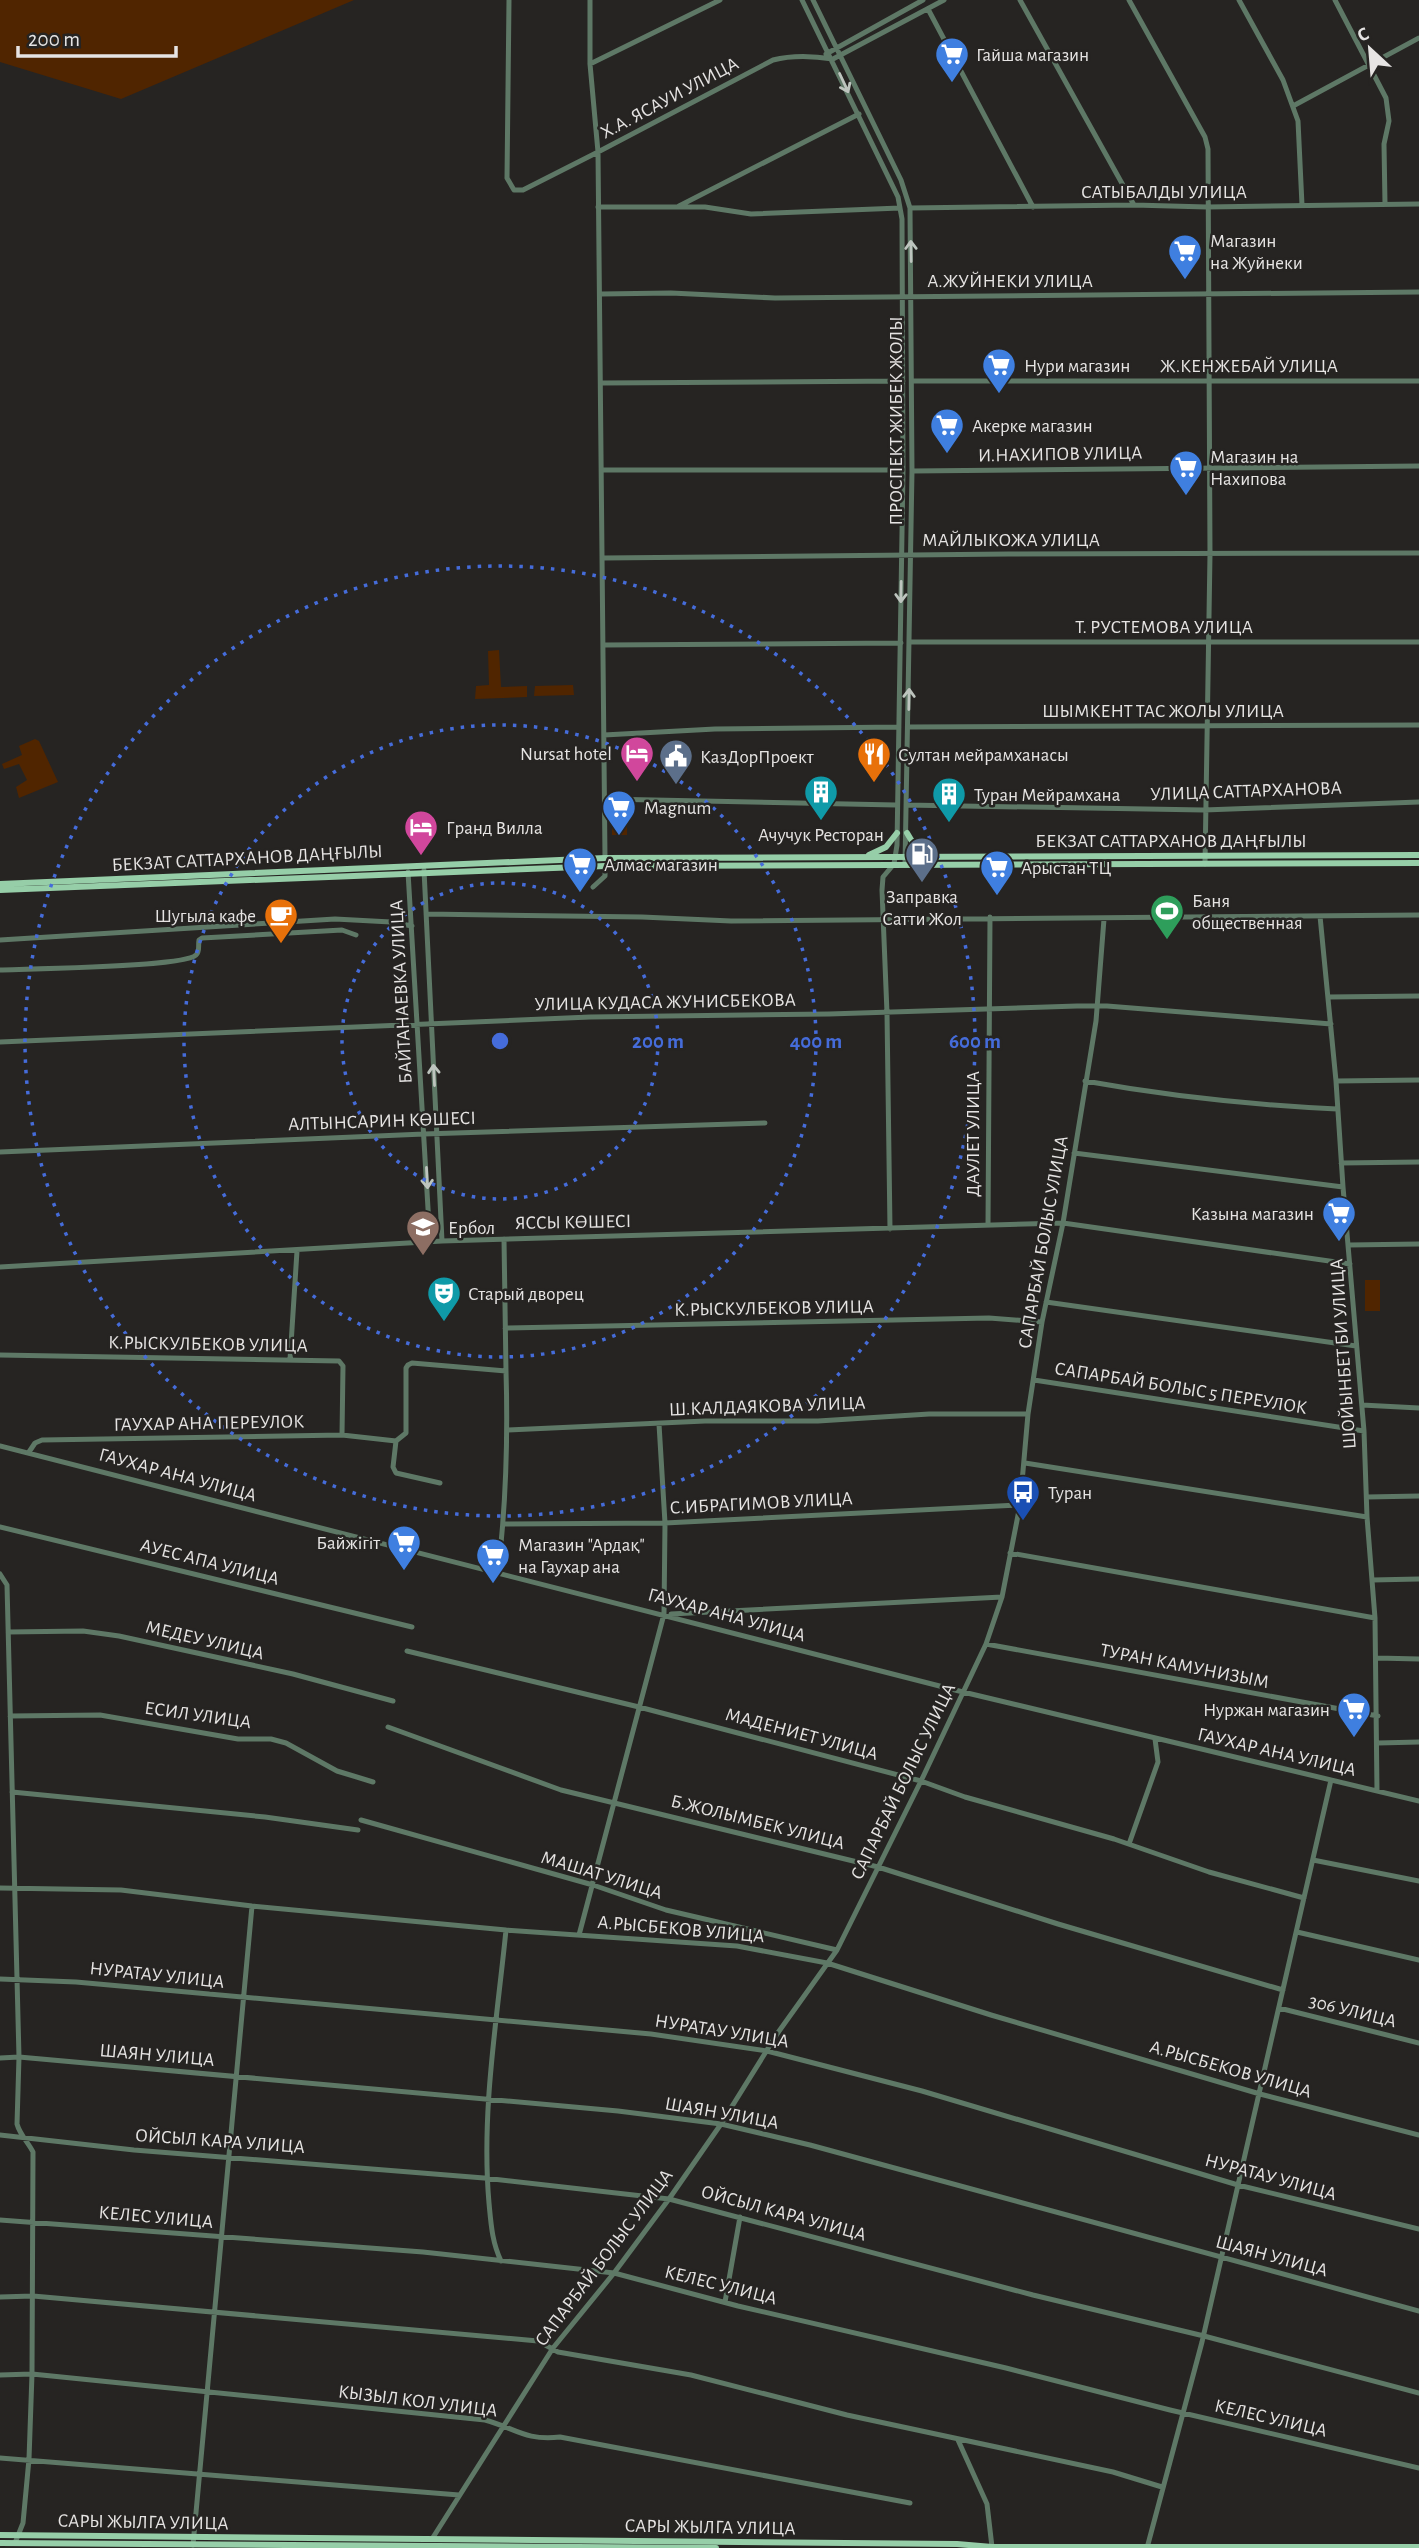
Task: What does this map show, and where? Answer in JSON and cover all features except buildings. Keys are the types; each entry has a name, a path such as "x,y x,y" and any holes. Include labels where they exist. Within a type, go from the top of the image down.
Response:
{"main road":[{"path":"863,857 886,848 897,833"},
{"path":"907,833 916,848 940,856"},
{"name":"БЕКЗАТ САТТАРХАНОВ ДАҢҒЫЛЫ","path":"0,884 346,872 408,873 424,869 605,862 863,857 905,865 951,860 1205,860 1419,855"},
{"name":"БЕКЗАТ САТТАРХАНОВ ДАҢҒЫЛЫ","path":"605,862 892,863 905,856 940,856 951,860"},
{"name":"БЕКЗАТ САТТАРХАНОВ ДАҢҒЫЛЫ","path":"1261,859 1419,863"},
{"name":"БЕКЗАТ САТТАРХАНОВ ДАҢҒЫЛЫ","path":"0,890 346,872 408,865 424,869"},
{"name":"САРЫ ЖЫЛГА УЛИЦА","path":"0,2535 193,2541 716,2548"},
{"name":"САРЫ ЖЫЛГА УЛИЦА","path":"0,2543 432,2540 957,2544 992,2547 1419,2547"}],"street":[{"path":"509,0 509,183 517,191 523,190 598,152 605,876 593,887"},
{"name":"Х.А. ЯСАУИ УЛИЦА","path":"590,0 590,64 598,152 773,60 787,57 833,59"},
{"path":"590,64 720,0"},
{"name":"ПРОСПЕКТ ЖИБЕК ЖОЛЫ","path":"802,0 830,52 898,197 900,208 903,470 897,833 892,863 883,877 890,1229"},
{"name":"ПРОСПЕКТ ЖИБЕК ЖОЛЫ","path":"813,0 901,180 910,208 912,471 905,865"},
{"name":"Х.А. ЯСАУИ УЛИЦА","path":"821,57 923,0"},
{"path":"833,59 944,0"},
{"path":"1020,0 1134,205"},
{"path":"1129,0 1205,137 1208,149 1210,554 1205,860"},
{"path":"1239,0 1283,80 1298,121 1302,205"},
{"path":"1335,0 1386,98 1389,121 1384,144 1385,204"},
{"path":"928,9 1033,207"},
{"path":"1293,106 1419,38"},
{"path":"676,207 859,114"},
{"name":"САТЫБАЛДЫ УЛИЦА","path":"910,208 1419,204"},
{"path":"598,207 705,207 751,214 900,208"},
{"name":"А.ЖУЙНЕКИ УЛИЦА","path":"601,294 671,293 775,298 1419,292"},
{"path":"602,383 903,381"},
{"name":"Ж.КЕНЖЕБАЙ УЛИЦА","path":"912,381 1419,381"},
{"name":"И.НАХИПОВ УЛИЦА","path":"912,471 1419,466"},
{"path":"602,470 903,470"},
{"name":"МАЙЛЫКОЖА УЛИЦА","path":"603,558 1419,553"},
{"name":"Т. РУСТЕМОВА УЛИЦА","path":"909,642 1419,642"},
{"path":"604,645 901,643"},
{"name":"ШЫМКЕНТ ТАС ЖОЛЫ УЛИЦА","path":"908,727 1419,725"},
{"path":"604,735 715,729 899,727"},
{"path":"605,799 896,805"},
{"name":"УЛИЦА САТТАРХАНОВА","path":"906,805 1204,810 1419,802"},
{"name":"БАЙТАНАЕВКА УЛИЦА","path":"408,865 430,1242"},
{"name":"БАЙТАНАЕВКА УЛИЦА","path":"424,869 442,1241"},
{"path":"426,914 655,917 731,921 1419,915"},
{"name":"ШОЙЫНБЕТ БИ УЛИЦА","path":"1320,916 1364,1431 1367,1517 1376,1618 1377,1791"},
{"name":"ДАУЛЕТ УЛИЦА","path":"988,1225 990,917"},
{"path":"0,940 335,919 412,926"},
{"name":"САПАРБАЙ БОЛЫС УЛИЦА","path":"432,2540 553,2348 669,2199 837,1950 986,1644 1002,1597 1020,1505 1028,1414 1042,1322 1063,1223 1098,1006 1104,919"},
{"path":"0,970 163,964 194,957 202,938 342,930 356,935"},
{"path":"1328,997 1419,996"},
{"name":"УЛИЦА КУДАСА ЖУНИСБЕКОВА","path":"0,1042 590,1017 887,1013 1098,1006 1331,1024"},
{"path":"1336,1081 1419,1080"},
{"path":"1085,1081 1193,1097 1337,1109"},
{"name":"АЛТЫНСАРИН КӨШЕСІ","path":"0,1152 424,1133 765,1124"},
{"path":"1074,1153 1343,1187"},
{"path":"1341,1163 1419,1163"},
{"name":"ЯССЫ КӨШЕСІ","path":"0,1267 442,1241 1063,1223 1350,1264"},
{"path":"498,1572 504,1524 508,1430 504,1239"},
{"path":"1349,1245 1419,1244"},
{"path":"290,1360 297,1251"},
{"path":"1046,1302 1356,1346"},
{"name":"К.РЫСКУЛБЕКОВ УЛИЦА","path":"506,1328 989,1318 1042,1322"},
{"name":"К.РЫСКУЛБЕКОВ УЛИЦА","path":"0,1355 342,1362 342,1435"},
{"path":"440,1483 396,1473 393,1467 396,1441 406,1433 405,1368 412,1363 506,1371"},
{"name":"САПАРБАЙ БОЛЫС 5 ПЕРЕУЛОК","path":"1034,1380 1364,1431"},
{"path":"1362,1405 1419,1408"},
{"name":"Ш.КАЛДАЯКОВА УЛИЦА","path":"508,1430 705,1421 818,1421 929,1414 1028,1414"},
{"path":"579,1935 664,1614 665,1523 659,1424"},
{"name":"ГАУХАР АНА ПЕРЕУЛОК","path":"29,1452 35,1443 42,1440 342,1435 396,1441"},
{"name":"ГАУХАР АНА УЛИЦА","path":"0,1446 963,1692 1419,1801"},
{"path":"1025,1463 1367,1517"},
{"path":"1367,1497 1419,1496"},
{"name":"С.ИБРАГИМОВ УЛИЦА","path":"504,1524 665,1523 1020,1505"},
{"name":"АУЕС АПА УЛИЦА","path":"0,1527 412,1627"},
{"path":"1010,1553 1376,1618"},
{"path":"0,1574 6,1585 8,1632 19,2057 17,2124 33,2152 29,2459 24,2515 15,2543"},
{"path":"1372,1580 1419,1579"},
{"path":"664,1614 1002,1597"},
{"name":"МЕДЕУ УЛИЦА","path":"8,1632 83,1631 119,1636 293,1674 393,1701"},
{"name":"ТУРАН КАМУНИЗЫМ","path":"986,1644 1378,1716"},
{"name":"МАДЕНИЕТ УЛИЦА","path":"407,1651 639,1707 921,1781 965,1797 1129,1844 1209,1872 1304,1898"},
{"path":"1377,1658 1419,1658"},
{"name":"ЕСИЛ УЛИЦА","path":"0,1722 10,1719 100,1715 238,1739 271,1739 286,1743 337,1771 373,1782"},
{"name":"Б.ЖОЛЫМБЕК УЛИЦА","path":"388,1727 539,1782 878,1867 1032,1916 1283,1990"},
{"path":"1129,1844 1158,1762 1155,1739"},
{"path":"1378,1743 1419,1742"},
{"path":"1147,2547 1204,2336 1331,1780"},
{"path":"12,1792 265,1817 358,1830"},
{"name":"МАШАТ УЛИЦА","path":"361,1820 593,1885 666,1910 837,1950"},
{"path":"1313,1860 1419,1881"},
{"name":"А.РЫСБЕКОВ УЛИЦА","path":"0,1888 121,1890 253,1906 506,1930 737,1946 827,1963 1004,2019 1260,2094 1419,2135"},
{"path":"193,2541 253,1906"},
{"path":"501,2261 492,2237 486,2152 506,1930"},
{"path":"1297,1932 1419,1960"},
{"name":"НУРАТАУ УЛИЦА","path":"0,1979 76,1982 651,2034 767,2050 922,2091 1238,2185 1419,2229"},
{"name":"306 УЛИЦА","path":"1279,2008 1419,2043"},
{"name":"ШАЯН УЛИЦА","path":"0,2058 19,2057 618,2111 721,2124 810,2145 1419,2311"},
{"name":"ОЙСЫЛ КАРА УЛИЦА","path":"0,2135 134,2150 487,2178 669,2199 1419,2393"},
{"path":"725,2302 740,2217"},
{"name":"КЕЛЕС УЛИЦА","path":"0,2220 422,2252 614,2273 1419,2468"},
{"path":"0,2297 33,2297 538,2341 558,2352 691,2375 846,2416 1113,2472 1162,2487"},
{"name":"КЫЗЫЛ КОЛ УЛИЦА","path":"0,2375 32,2374 485,2420 503,2425 511,2431 543,2439 560,2437 910,2503"},
{"path":"958,2440 987,2504 992,2547"},
{"path":"0,2458 459,2495"}],"shaded area":[{"path":"0,0 354,0 121,99 0,62"},
{"path":"499,650 501,687 527,686 527,697 475,699 476,686 489,685 488,651"},
{"path":"573,685 574,695 534,696 535,686"},
{"path":"35,739 39,741 58,782 19,798 16,787 27,780 19,764 4,769 2,764 22,755 19,746"},
{"path":"612,804 627,804 627,835 612,835"},
{"path":"1365,1280 1380,1280 1380,1311 1365,1311"}],"place":[{"name":"Гайша магазин","path":"952,84"},
{"name":"Магазин на Жуйнеки","path":"1185,281"},
{"name":"Нури магазин","path":"999,395"},
{"name":"Акерке магазин","path":"947,455"},
{"name":"Магазин на Нахипова","path":"1186,497"},
{"name":"Nursat hotel","path":"637,783"},
{"name":"Султан мейрамханасы","path":"874,784"},
{"name":"КазДорПроект","path":"676,786"},
{"name":"Ачучук Ресторан","path":"821,822"},
{"name":"Туран Мейрамхана","path":"949,824"},
{"name":"Magnum","path":"619,837"},
{"name":"Гранд Вилла","path":"421,857"},
{"name":"Заправка Сатти Жол","path":"922,884"},
{"name":"Алмас магазин","path":"580,894"},
{"name":"Арыстан ТЦ","path":"997,897"},
{"name":"Баня общественная","path":"1167,941"},
{"name":"Шугыла кафе","path":"281,945"},
{"name":"Казына магазин","path":"1339,1243"},
{"name":"Ербол","path":"423,1257"},
{"name":"Старый дворец","path":"444,1323"},
{"name":"Туран","path":"1023,1522"},
{"name":"Байжігіт","path":"404,1572"},
{"name":"Магазин \"Ардақ\" на Гаухар ана","path":"493,1585"},
{"name":"Нуржан магазин","path":"1354,1739"}]}
